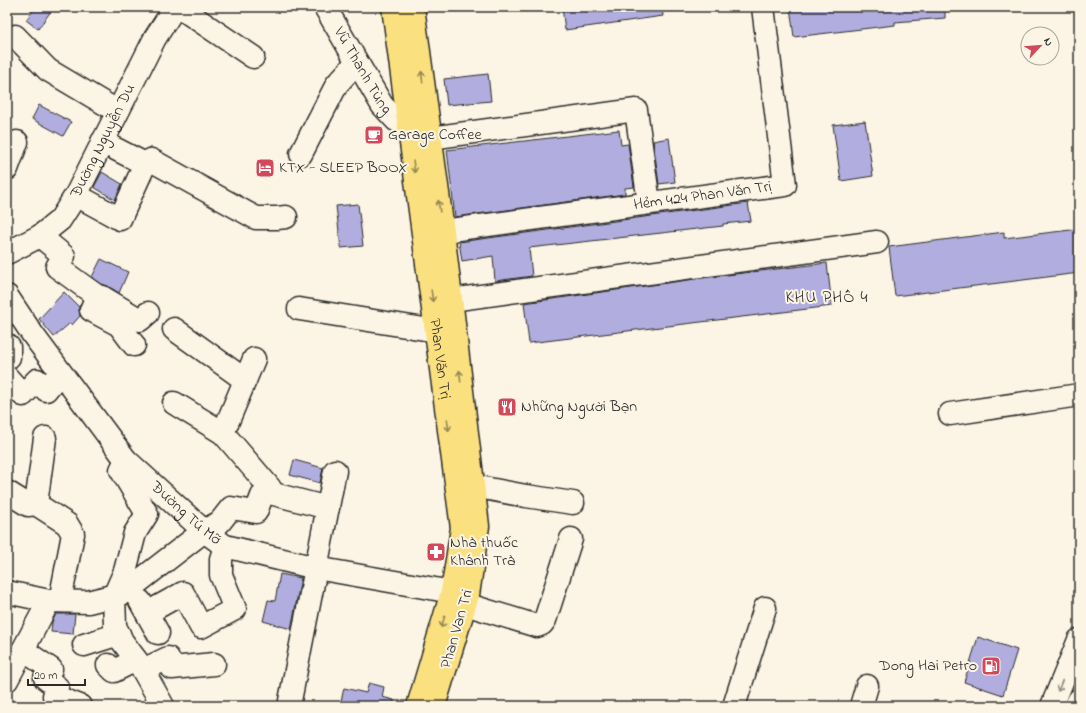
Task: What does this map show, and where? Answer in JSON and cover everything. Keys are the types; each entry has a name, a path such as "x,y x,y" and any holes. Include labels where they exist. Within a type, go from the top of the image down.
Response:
{"main road":[{"name":"Phan Văn Trị","path":"393,7 409,128 444,340 473,486"},
{"name":"Phan Văn Trị","path":"413,7 451,300 444,340 462,528 459,598 418,706"},
{"name":"Phan Van Tri","path":"434,706 459,598 468,595 478,526 473,486"}],"street":[{"name":"Đường Nguyễn Du","path":"7,253 40,236 60,220 76,195 155,38 175,7"},
{"path":"179,7 253,57"},
{"name":"Vũ Thanh Tùng","path":"325,7 356,63 382,105 396,120 430,138"},
{"name":"Hẻm 424 Phan Văn Trị","path":"443,231 785,185 762,7"},
{"path":"15,36 48,70 117,111"},
{"path":"300,154 337,84 356,63"},
{"path":"430,138 636,110 650,203"},
{"path":"7,169 17,142"},
{"path":"102,142 145,164"},
{"path":"76,195 120,219 145,164 151,160 256,218 286,217"},
{"path":"40,236 64,256 57,267 97,296 102,297 140,320 148,313"},
{"path":"451,300 876,242"},
{"name":"Đường Tú Mỡ","path":"7,296 60,373 126,460 204,531 225,546 316,568 459,598 537,626 542,624 545,620 571,539"},
{"path":"97,296 91,310 120,325 134,345"},
{"path":"299,309 444,340"},
{"path":"174,329 245,380"},
{"path":"7,345 9,347 9,357 7,359"},
{"path":"223,433 254,359"},
{"path":"7,377 23,395 37,380 46,390 60,373"},
{"path":"950,414 1079,395"},
{"path":"7,592 54,601 88,602 123,592 204,531 220,522 231,508 256,512 262,496 270,488 223,433 174,403"},
{"path":"36,504 45,438"},
{"path":"126,460 121,470 147,514 135,533 125,570 123,592 115,626 122,641 140,665 163,706"},
{"path":"289,706 335,471"},
{"path":"473,486 573,503"},
{"path":"7,492 28,505 36,504 67,524 73,534 54,601 23,650 7,680"},
{"path":"266,492 328,508"},
{"path":"147,613 183,593 201,627 236,609 221,575 221,559 225,546"},
{"path":"123,592 147,613 158,633"},
{"path":"734,706 765,608"},
{"path":"84,645 119,634"},
{"path":"1052,706 1079,640"},
{"path":"23,650 51,669 45,678 58,687 54,696 80,706"},
{"path":"108,666 114,671 168,658 172,668 214,664"},
{"path":"1076,706 1079,700"}],"building":[{"path":"36,7 54,7 38,29 26,20"},
{"path":"562,7 662,7 663,16 565,30"},
{"path":"790,7 945,7 945,18 895,22 895,25 794,37"},
{"path":"488,74 491,101 447,105 444,79"},
{"path":"39,105 71,122 63,136 32,119"},
{"path":"865,121 873,176 841,181 833,125"},
{"path":"619,130 621,145 628,144 634,187 625,188 625,194 455,217 447,150"},
{"path":"669,138 675,182 659,184 653,141"},
{"path":"102,172 122,184 115,200 94,187"},
{"path":"748,203 751,221 723,224 723,226 529,248 532,276 495,281 493,256 462,261 459,242"},
{"path":"358,204 363,246 341,248 336,206"},
{"path":"1079,229 1079,273 895,296 889,247 1004,232 1004,238"},
{"path":"101,259 128,272 119,293 92,277"},
{"path":"827,263 832,306 529,343 524,303 702,278"},
{"path":"64,292 79,307 80,316 72,325 70,323 54,337 39,319"},
{"path":"294,460 323,468 320,483 290,475"},
{"path":"280,574 301,578 291,629 263,621 268,600 275,601"},
{"path":"56,614 75,614 73,634 51,632 52,622"},
{"name":"Dong Hai Petro","path":"978,637 1017,650 1003,695 964,682"},
{"path":"369,683 384,687 382,697 394,700 394,706 340,706 344,688 366,693"}],"place":[{"name":"Garage Coffee","path":"374,135"},
{"name":"KTX - SLEEP BOOX","path":"265,168"},
{"name":"Những Người Bạn","path":"507,407"},
{"name":"Nhà thuốc Khánh Trà","path":"436,552"},
{"name":"Dong Hai Petro","path":"991,666"}],"district":[{"name":"KHU PHỐ 4","path":"827,297"}]}
